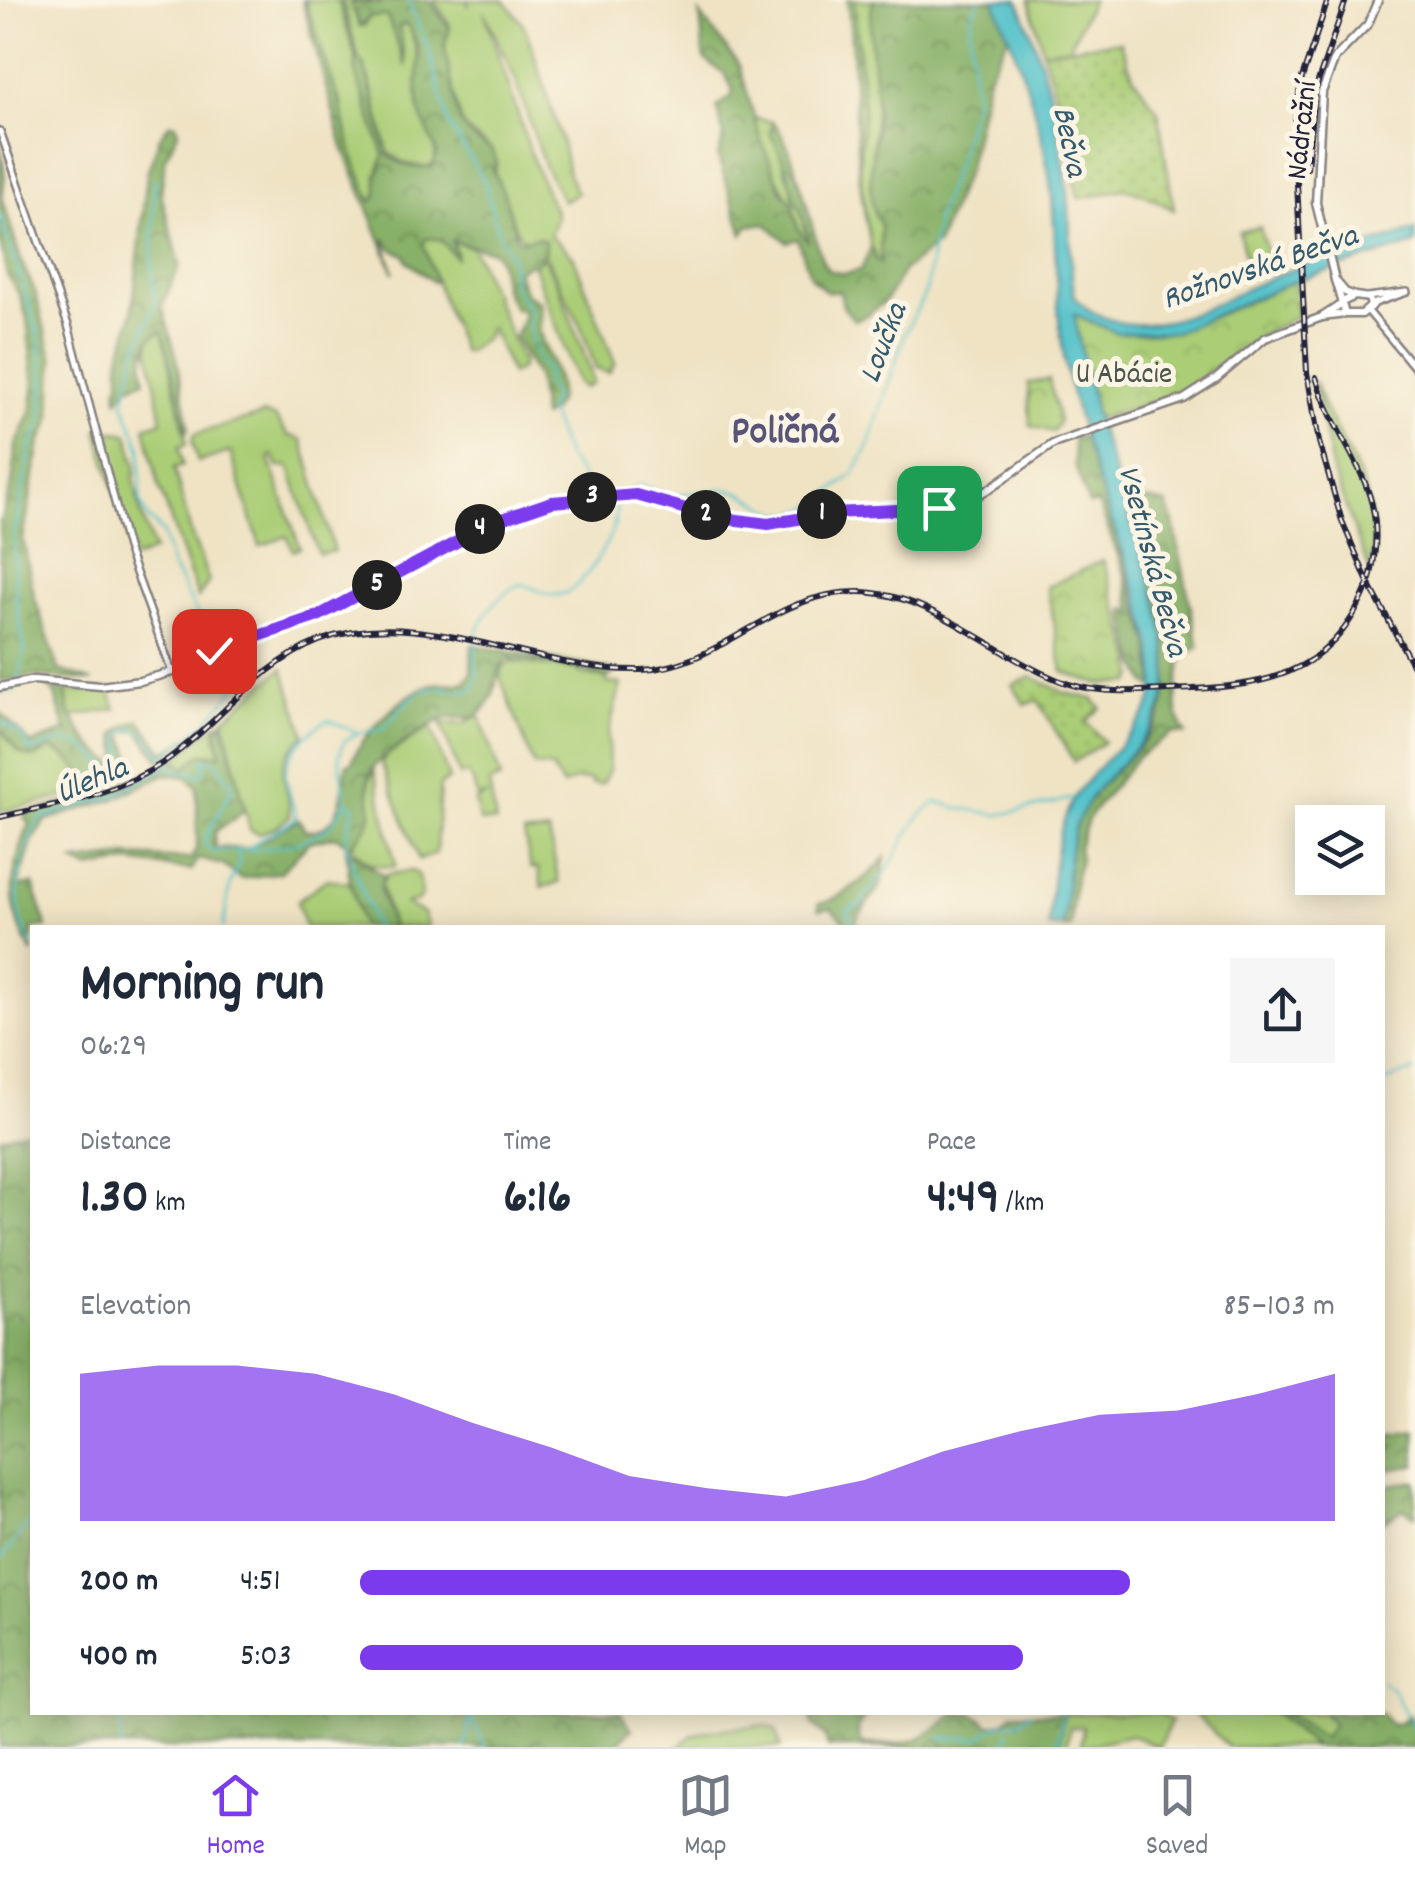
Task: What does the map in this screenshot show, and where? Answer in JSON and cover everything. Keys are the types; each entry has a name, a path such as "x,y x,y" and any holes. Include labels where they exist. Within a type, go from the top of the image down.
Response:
{"main road":[{"name":"Nádražní","path":"1344,314 1316,201 1322,92 1335,58 1366,26 1378,0"},
{"path":"0,687 34,680 110,685 172,672 220,648 318,616 496,521 532,507 636,495 715,517 768,524 833,513 946,507 978,496 1049,446 1184,399 1255,345 1292,326 1322,317 1355,316 1369,310 1367,297 1344,291 1334,278"},
{"path":"1322,317 1355,296"}],"street":[{"path":"0,131 68,325 126,548 172,672"},
{"path":"1415,290 1375,303 1369,310 1415,368"},
{"path":"1367,297 1407,292"}],"green space":[{"path":"302,0 371,202 377,196 377,176 384,155 356,74 355,55 338,0 343,3 359,60 365,67 388,155 410,166 433,165 437,154 417,99 417,45 406,24 399,26 406,66 387,16 369,17 361,26 350,5 430,0 450,30 444,45 459,120 471,137 492,150 496,161 493,171 517,238 545,240 544,252 534,266 530,263 517,271 526,294 539,301 540,332 559,389 553,410 542,417 537,378 515,337 523,309 515,309 504,289 494,251 452,241 457,259 441,240 427,238 423,243 436,281 433,282 384,238 394,273 343,147"},
{"path":"305,0 338,0 355,55 356,74 384,155 377,176 378,192 372,202 353,157 341,102"},
{"path":"342,0 382,0 351,2 359,26 364,26 369,17 387,15 406,66 398,26 403,23 410,27 421,68 420,110 435,148 435,162 428,168 404,163 388,152 370,81 359,60"},
{"path":"434,0 467,0 469,7 468,0 504,0 523,24 577,193 563,201 544,165 516,80 484,11 534,163 557,216 550,235 573,256 615,363 609,373 596,369 580,325 545,254 544,240 524,240 515,228 494,176 497,162 492,150 463,127 447,73 445,43 450,25"},
{"path":"847,0 854,0 864,110 859,162 867,226 859,170"},
{"path":"854,0 873,0 876,100 871,179 875,213 881,224 881,263 875,260 871,248 862,195 859,162 864,110"},
{"path":"873,0 994,0 1009,36 988,75 968,168 937,244 904,270 886,300 868,315 854,320 843,307 840,291 827,292 811,278 798,239 787,242 765,223 748,226 743,234 718,157 724,137 717,107 731,97 733,90 724,73 704,59 700,14 739,65 761,140 782,192 792,203 798,229 809,242 785,166 770,133 773,122 795,167 823,262 828,270 844,274 861,270 871,248 880,263 881,224 871,191 876,125"},
{"path":"1029,0 1092,0 1069,48 1043,51"},
{"path":"1120,41 1133,76 1158,111 1174,210 1125,189 1078,198 1066,131 1043,51"},
{"path":"755,118 773,122 771,129 782,150 785,172 794,188 792,195 800,208 809,242 801,233 769,160"},
{"path":"170,123 176,124 178,132 165,159 161,194 180,265 162,306 177,359 189,428 186,432 162,331 150,338 143,364 145,380 128,387 118,400 117,387 132,314 147,173 160,137"},
{"path":"0,143 5,176 2,198 35,291 53,361 51,421 40,443 23,539 34,596 59,670 94,681 33,676 0,681 0,522 12,483 16,445 31,412 34,389 27,319 20,296 7,275 0,241"},
{"path":"1260,227 1270,265 1257,269 1248,267 1239,232"},
{"path":"435,237 456,252 452,241 473,248 522,368 511,374 491,328 487,337 467,352 462,351 423,247 424,240"},
{"path":"544,258 590,370 593,383 584,388 578,383 539,281 534,264"},
{"name":"U Abácie","path":"1295,281 1297,316 1263,334 1183,392 1096,417 1073,313 1102,327 1131,333 1158,332 1186,327"},
{"path":"159,330 164,334 187,444 179,447 183,465 174,468 209,581 198,598 159,486 145,427 162,421 149,349 150,338"},
{"path":"1049,380 1059,421 1053,432 1030,423 1028,383"},
{"path":"1314,381 1365,493 1373,541 1370,571 1333,473"},
{"path":"265,414 276,418 288,435 302,440 334,551 317,551 289,466 278,467 273,455 269,458 300,548 293,551 287,536 260,546 230,452 198,462 192,441 195,434"},
{"path":"97,430 128,434 141,514 154,551 134,559"},
{"path":"1084,436 1150,644 1155,687 1147,684 1137,664 1124,614 1126,609 1133,614 1125,575 1100,507 1097,503 1089,505 1075,466 1073,439"},
{"path":"1150,500 1167,504 1199,647 1183,657 1177,687 1176,706 1186,734 1173,733 1137,757 1089,817 1078,847 1080,860 1071,925 1063,925 1069,855 1081,814 1149,734 1164,705 1167,681 1162,630 1125,503"},
{"path":"1103,560 1133,660 1135,677 1131,683 1098,684 1063,672 1047,587"},
{"path":"472,645 617,671 607,678 573,667 509,658 500,669 483,711 431,725 377,763 368,782 369,822 351,847 335,836 309,842 281,872 241,879 223,865 197,859 192,870 128,862 88,869 74,862 128,856 191,859 197,847 197,786 187,777 165,774 114,799 46,820 33,839 18,887 33,884 46,925 30,925 30,949 17,919 13,889 29,824 24,817 27,813 124,787 176,759 185,768 202,753 221,755 216,731 223,722 245,809 215,832 214,847 247,849 299,819 305,831 318,830 334,818 347,764 352,763 374,728 411,694 434,684 465,682 471,673"},
{"path":"511,662 576,669 584,675 607,678 607,683 621,684 608,735 609,770 602,784 574,780 563,786 552,768 534,766 500,677 503,667"},
{"path":"283,668 305,735 284,765 290,816 259,834 250,830 224,719"},
{"path":"1031,676 1065,693 1093,699 1101,708 1086,721 1104,742 1074,762 1038,700 1025,705 1013,685"},
{"path":"45,684 65,690 70,716 91,744 116,764 119,753 115,735 140,720 164,752 189,738 160,761 139,731 127,731 123,736 130,752 132,777 98,789 57,751 50,748 34,758 19,753 0,729 0,712 31,744 66,731 54,692"},
{"path":"109,689 116,709 70,717 66,692"},
{"path":"479,714 501,778 489,783 496,822 480,821 475,801 487,795 477,797 473,781 466,773 460,776 441,723 464,724"},
{"path":"219,722 216,737 221,755 202,753 190,766 182,768 176,759"},
{"path":"431,727 449,779 440,786 436,853 419,860 381,762"},
{"path":"0,729 29,756 37,757 50,748 70,759 92,790 0,812"},
{"path":"374,770 395,866 370,863 351,845 369,822 369,781"},
{"path":"549,832 559,883 542,887 538,868 531,868 524,834"},
{"path":"346,848 384,876 380,890 391,925 362,925 350,882"},
{"path":"885,858 882,882 856,925 848,925 831,908 819,910 818,904 835,898"},
{"path":"388,874 418,874 422,894 418,901 406,904 423,913 427,925 392,925 381,883"},
{"path":"327,879 351,883 362,925 304,925 297,901"},
{"path":"30,1130 30,1715 622,1715 632,1729 613,1747 0,1747 0,1137"},
{"path":"1415,1430 1415,1466 1385,1470 1385,1457 1393,1447 1385,1444 1385,1435"},
{"path":"1415,1481 1415,1516 1404,1509 1385,1521 1385,1486"},
{"path":"811,1715 867,1715 858,1735 862,1744 877,1744 913,1740 933,1731 953,1715 975,1715 990,1725 1004,1722 1011,1715 1064,1715 1059,1747 828,1747 825,1736 812,1724"},
{"path":"1064,1715 1162,1715 1171,1721 1159,1747 1131,1735 1081,1747 1083,1727 1070,1727 1066,1747 1059,1746"},
{"path":"1197,1715 1276,1715 1316,1747 1228,1747"},
{"path":"1276,1715 1288,1715 1324,1738 1333,1724 1325,1715 1382,1715 1390,1725 1400,1723 1408,1715 1415,1726 1415,1747 1316,1747"},
{"path":"1288,1715 1325,1715 1332,1729 1326,1738"},
{"path":"764,1725 775,1729 781,1747 677,1747 693,1735 710,1730"}],"water":[{"path":"994,0 1018,0 1043,70 1065,166 1073,289 1092,312 1122,323 1170,321 1285,272 1415,230 1415,244 1295,281 1176,332 1117,333 1074,314 1096,417 1158,606 1168,674 1166,693 1151,728 1093,794 1081,814 1069,855 1063,925 1048,925 1062,826 1076,795 1150,706 1155,674 1141,604 1069,382 1059,320 1047,165 1013,46"}],"waterway":[{"path":"408,0 430,54 449,125 484,180 498,233 511,255 514,287 530,310 529,328 554,398 548,409 566,455 583,479 587,493 605,494"},
{"name":"Loučka","path":"624,494 640,485 672,496 724,489 739,492 778,513 791,514 808,509 853,475 868,448 904,336 926,291 937,217 975,98 970,31 979,0"},
{"path":"155,179 155,305 135,354 124,404 141,448 140,502 147,517 162,532 171,564 215,647"},
{"path":"0,215 39,336 44,380 42,421 31,446 14,536 16,600 25,650 16,690 0,693"},
{"name":"Loučka","path":"0,720 21,735 30,750 70,742 86,749 114,772 120,771 125,761 120,736 131,728 145,734 175,770 200,775 205,770 204,759 217,762 233,787 205,839 206,846 212,851 295,843 329,826 346,802 339,757 344,741 358,733 383,729 422,692 473,689 477,674 476,639 488,611 519,584 551,595 574,588 608,539 619,500"},
{"path":"164,756 203,725 234,691 220,653"},
{"path":"249,850 296,818 286,770 299,744 328,720 356,732"},
{"name":"Úlehla","path":"30,941 21,920 18,885 28,846 41,818 113,797 168,766"},
{"path":"1061,801 1074,798"},
{"path":"346,802 354,806 346,837 348,852 375,925"},
{"path":"854,925 847,910 861,905 918,818 937,802 952,806"},
{"path":"954,807 999,815 1059,802"},
{"path":"223,925 230,884 239,863 238,851"},
{"path":"1385,1082 1415,1070"},
{"name":"Úlehla","path":"0,1560 30,1522"},
{"path":"1385,1683 1393,1690 1415,1732"},
{"path":"120,1715 121,1747"},
{"path":"465,1747 471,1715"},
{"path":"998,1725 1020,1722 1028,1715"},
{"path":"1058,1746 1063,1715"},
{"path":"471,1717 485,1747"},
{"path":"940,1738 980,1738 996,1725"},
{"path":"1002,1747 1009,1733"}],"railway":[{"path":"1328,0 1301,81 1294,127 1307,372 1319,442 1342,521 1367,580 1415,670"},
{"path":"1307,168 1314,93 1346,0"},
{"path":"1316,377 1369,495 1375,519 1370,579"},
{"path":"0,817 126,783 184,747 276,665 319,641 358,631 438,634 561,661 641,670 670,666 697,656 800,603 859,592 886,595 937,613 1033,669 1072,685 1113,691 1170,690 1234,686 1289,672 1334,641 1353,616 1368,585"}],"district":[{"name":"Poličná","path":"785,428"}],"route":[{"path":"214,651 318,616 496,521 552,502 636,495 715,517 768,524 833,513 939,508"}],"water label":[{"name":"Bečva","path":"1072,141"},
{"name":"Rožnovská Bečva","path":"1259,265"},
{"name":"Vsetínská Bečva","path":"1155,560"}]}
